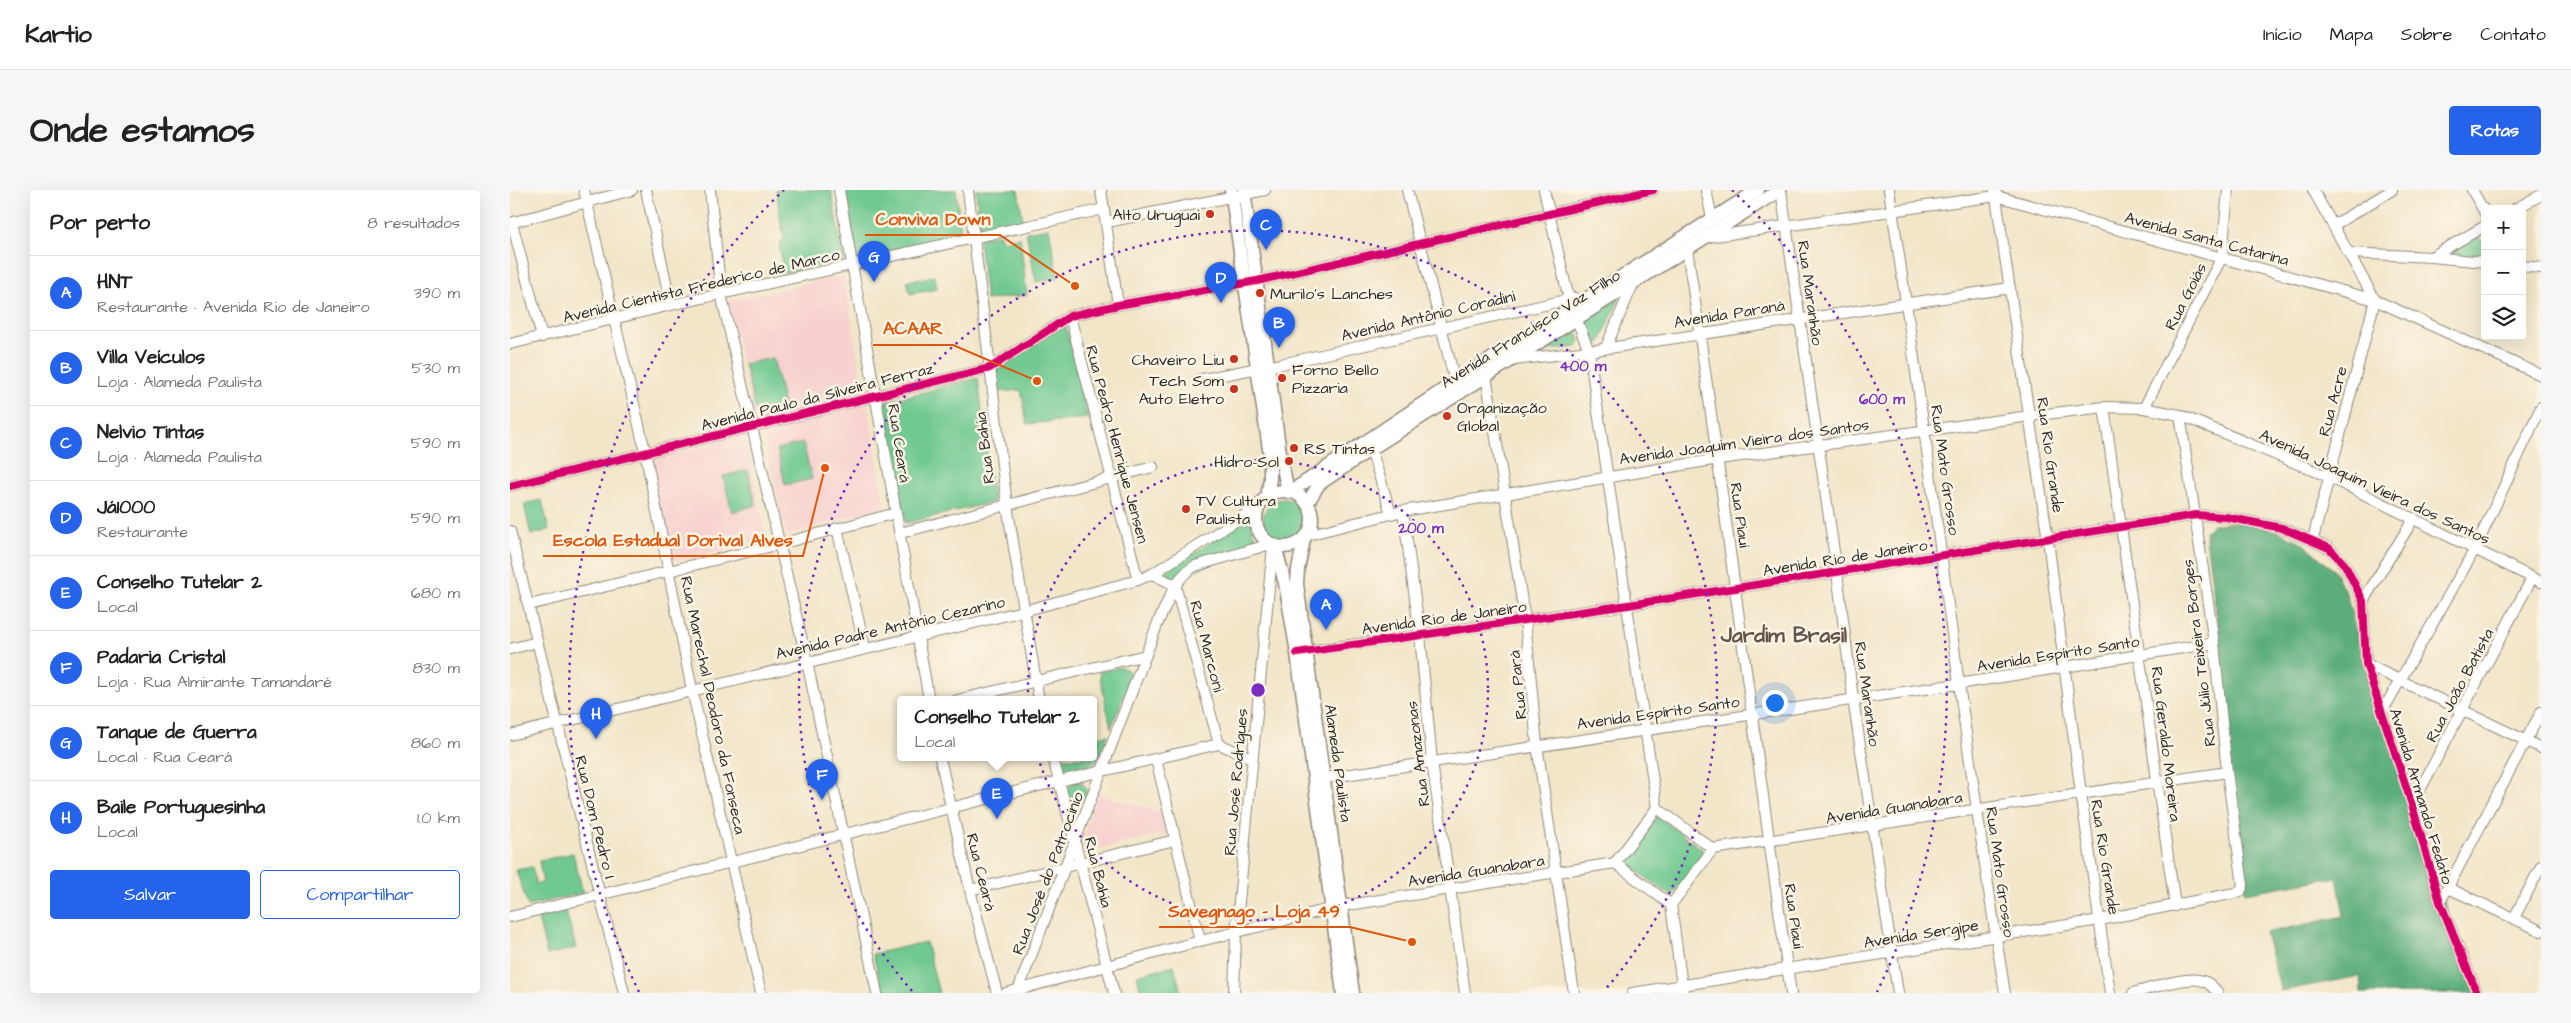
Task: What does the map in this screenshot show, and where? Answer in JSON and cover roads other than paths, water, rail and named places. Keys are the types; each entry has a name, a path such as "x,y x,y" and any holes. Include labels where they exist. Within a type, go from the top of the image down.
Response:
{"main road":[{"name":"Avenida Francisco Vaz Filho","path":"1289,492 1455,382 1758,190"},
{"name":"Avenida Francisco Vaz Filho","path":"1307,504 1319,484 1486,375 1513,360 1574,308 1634,282 1780,190"},
{"path":"1245,192 1251,283 1263,367 1289,492"},
{"path":"1231,194 1251,283"},
{"path":"1263,367 1270,456 1263,502 1256,515 1259,532 1273,545 1290,546 1306,537 1312,519 1307,504 1303,499 1289,492 1280,492 1263,502"},
{"name":"Alameda Paulista","path":"1306,537 1298,569 1302,652 1337,908 1353,993"},
{"name":"Alameda Paulista","path":"1273,545 1286,583 1302,652"},
{"name":"Alameda Paulista","path":"1337,908 1343,993"}],"street":[{"name":"Rua Marechal Deodoro da Fonseca","path":"584,190 645,452 692,690 761,993"},
{"path":"542,336 511,223 632,190"},
{"path":"646,190 671,305"},
{"path":"710,190 722,294 780,544 877,993"},
{"name":"Rua Ceará","path":"839,190 877,395 928,696"},
{"name":"Rua Bahia","path":"968,190 1006,505 1038,696"},
{"path":"1101,190 1118,305"},
{"path":"1107,222 1231,194 1265,190"},
{"path":"1407,190 1455,382"},
{"path":"1544,190 1567,289 1589,351 1657,808 1615,864 1671,905"},
{"name":"Avenida Paulo da Silveira Ferraz","path":"510,486 990,368 1070,316 1118,305 1251,283 1653,190"},
{"path":"1706,190 1712,218"},
{"name":"Rua Maranhão","path":"1780,190 1837,572 1852,699 1898,993"},
{"name":"Rua Mato Grosso","path":"1889,190 1908,303 1924,430 1943,555 1958,684 2005,993"},
{"name":"Rua Goiás","path":"2144,408 2222,257 2228,190"},
{"path":"2313,190 2375,300"},
{"path":"2334,225 2392,190"},
{"path":"2472,190 2481,206"},
{"name":"Avenida Santa Catarina","path":"1704,238 1893,212 1996,193 2375,300 2541,375"},
{"name":"Rua Rio Grande","path":"1996,193 2048,540 2081,794 2110,993"},
{"path":"2522,205 2541,195"},
{"name":"Avenida Cientista Frederico de Marco","path":"510,344 671,305 853,266 1104,208"},
{"path":"2431,257 2481,228"},
{"name":"Rua Piauí","path":"1686,249 1718,459 1736,588 1750,714 1791,993"},
{"path":"2350,254 2431,257 2481,262"},
{"path":"2526,266 2541,268"},
{"path":"1606,347 1634,282"},
{"name":"Avenida Paraná","path":"1513,360 1589,351 1798,318 2010,288"},
{"path":"1558,302 1567,289"},
{"name":"Rua Acre","path":"2313,539 2375,300"},
{"name":"Avenida Antônio Coradini","path":"1198,380 1558,302 1574,308"},
{"name":"Rua Pedro Henrique Jensen","path":"1070,316 1138,580"},
{"name":"Rua Pará","path":"1486,375 1525,620 1538,745 1574,993"},
{"name":"Avenida Joaquim Vieira dos Santos","path":"1306,537 1403,511 1718,459 2104,407 2144,408 2180,415 2328,476 2537,580"},
{"name":"Rua Geraldo Moreira","path":"2104,407 2141,655 2155,782 2175,906"},
{"path":"2382,712 2475,549 2541,407"},
{"name":"Rua Júlio Teixeira Borges","path":"2180,415 2214,643 2227,772 2242,889"},
{"path":"1371,449 1392,514"},
{"path":"900,533 1153,467"},
{"name":"Avenida Padre Antônio Cezarino","path":"510,735 1023,611 1138,580 1152,574 1263,502"},
{"name":"Rua Amazonas","path":"1403,511 1420,635 1432,762 1465,993"},
{"path":"529,605 780,544 896,513"},
{"name":"Avenida Rio de Janeiro","path":"1302,652 1736,588 2196,515 2226,517 2282,528 2313,539 2330,548 2345,565 2363,601"},
{"path":"2363,601 2414,518"},
{"path":"837,528 865,648"},
{"name":"Rua Dom Pedro I","path":"510,531 514,569 529,605 624,993"},
{"name":"Rua José do Patrocínio","path":"1018,991 1146,655 1176,585 1195,566 1273,545"},
{"name":"Rua José Rodrigues","path":"1234,993 1236,933 1251,758 1273,545"},
{"path":"1152,574 1176,585"},
{"name":"Rua João Batista","path":"2412,805 2462,711 2537,580"},
{"name":"Rua Marconi","path":"1176,585 1219,744"},
{"name":"Avenida Armando Fedato","path":"2363,601 2366,664 2412,805 2440,902 2478,993"},
{"path":"510,649 537,642"},
{"name":"Avenida Espírito Santo","path":"1319,779 1958,684 2214,643"},
{"path":"972,696 1146,655"},
{"path":"2366,664 2541,748"},
{"path":"2440,902 2541,712"},
{"path":"510,917 844,836 1059,781 1219,744 1251,758"},
{"path":"1156,759 1174,840 1200,941"},
{"name":"Rua Ceará","path":"941,761 970,890 997,993"},
{"name":"Rua Bahia","path":"1054,761 1076,838 1114,993"},
{"name":"Avenida Guanabara","path":"1713,849 2227,772"},
{"path":"1657,808 1713,849 1671,905 1683,989"},
{"path":"970,890 1174,840"},
{"name":"Avenida Guanabara","path":"1006,993 1200,941 1337,908 1615,864"},
{"path":"2514,918 2541,866"},
{"path":"2448,888 2541,931"},
{"name":"Avenida Sergipe","path":"1632,993 1683,989 1788,969 2100,920 2236,893 2242,889"},
{"path":"2132,993 2192,980 2202,980 2212,985 2218,993"}],"place":[{"name":"Alto Uruguai","path":"1210,214"},
{"name":"Nelvio Tintas","path":"1266,250"},
{"name":"Tanque de Guerra","path":"874,282"},
{"name":"Conviva Down","path":"1075,286"},
{"name":"Murilo's Lanches","path":"1260,293"},
{"name":"Já1000","path":"1221,303"},
{"name":"Villa Veículos","path":"1279,348"},
{"name":"Chaveiro Liu","path":"1234,359"},
{"name":"Forno Bello Pizzaria","path":"1282,378"},
{"name":"ACAAR","path":"1037,381"},
{"name":"Tech Som Auto Eletro","path":"1234,389"},
{"name":"Organização Global","path":"1447,416"},
{"name":"RS Tintas","path":"1294,448"},
{"name":"Hidro-Sol","path":"1289,461"},
{"name":"Escola Estadual Dorival Alves","path":"825,468"},
{"name":"TV Cultura Paulista","path":"1186,509"},
{"name":"HNT","path":"1326,630"},
{"name":"Baile Portuguesinha","path":"596,739"},
{"name":"Padaria Cristal","path":"822,800"},
{"name":"Conselho Tutelar 2","path":"997,819"},
{"name":"Savegnago - Loja 49","path":"1412,942"}],"district":[{"name":"Jardim Brasil","path":"1784,635"}]}
